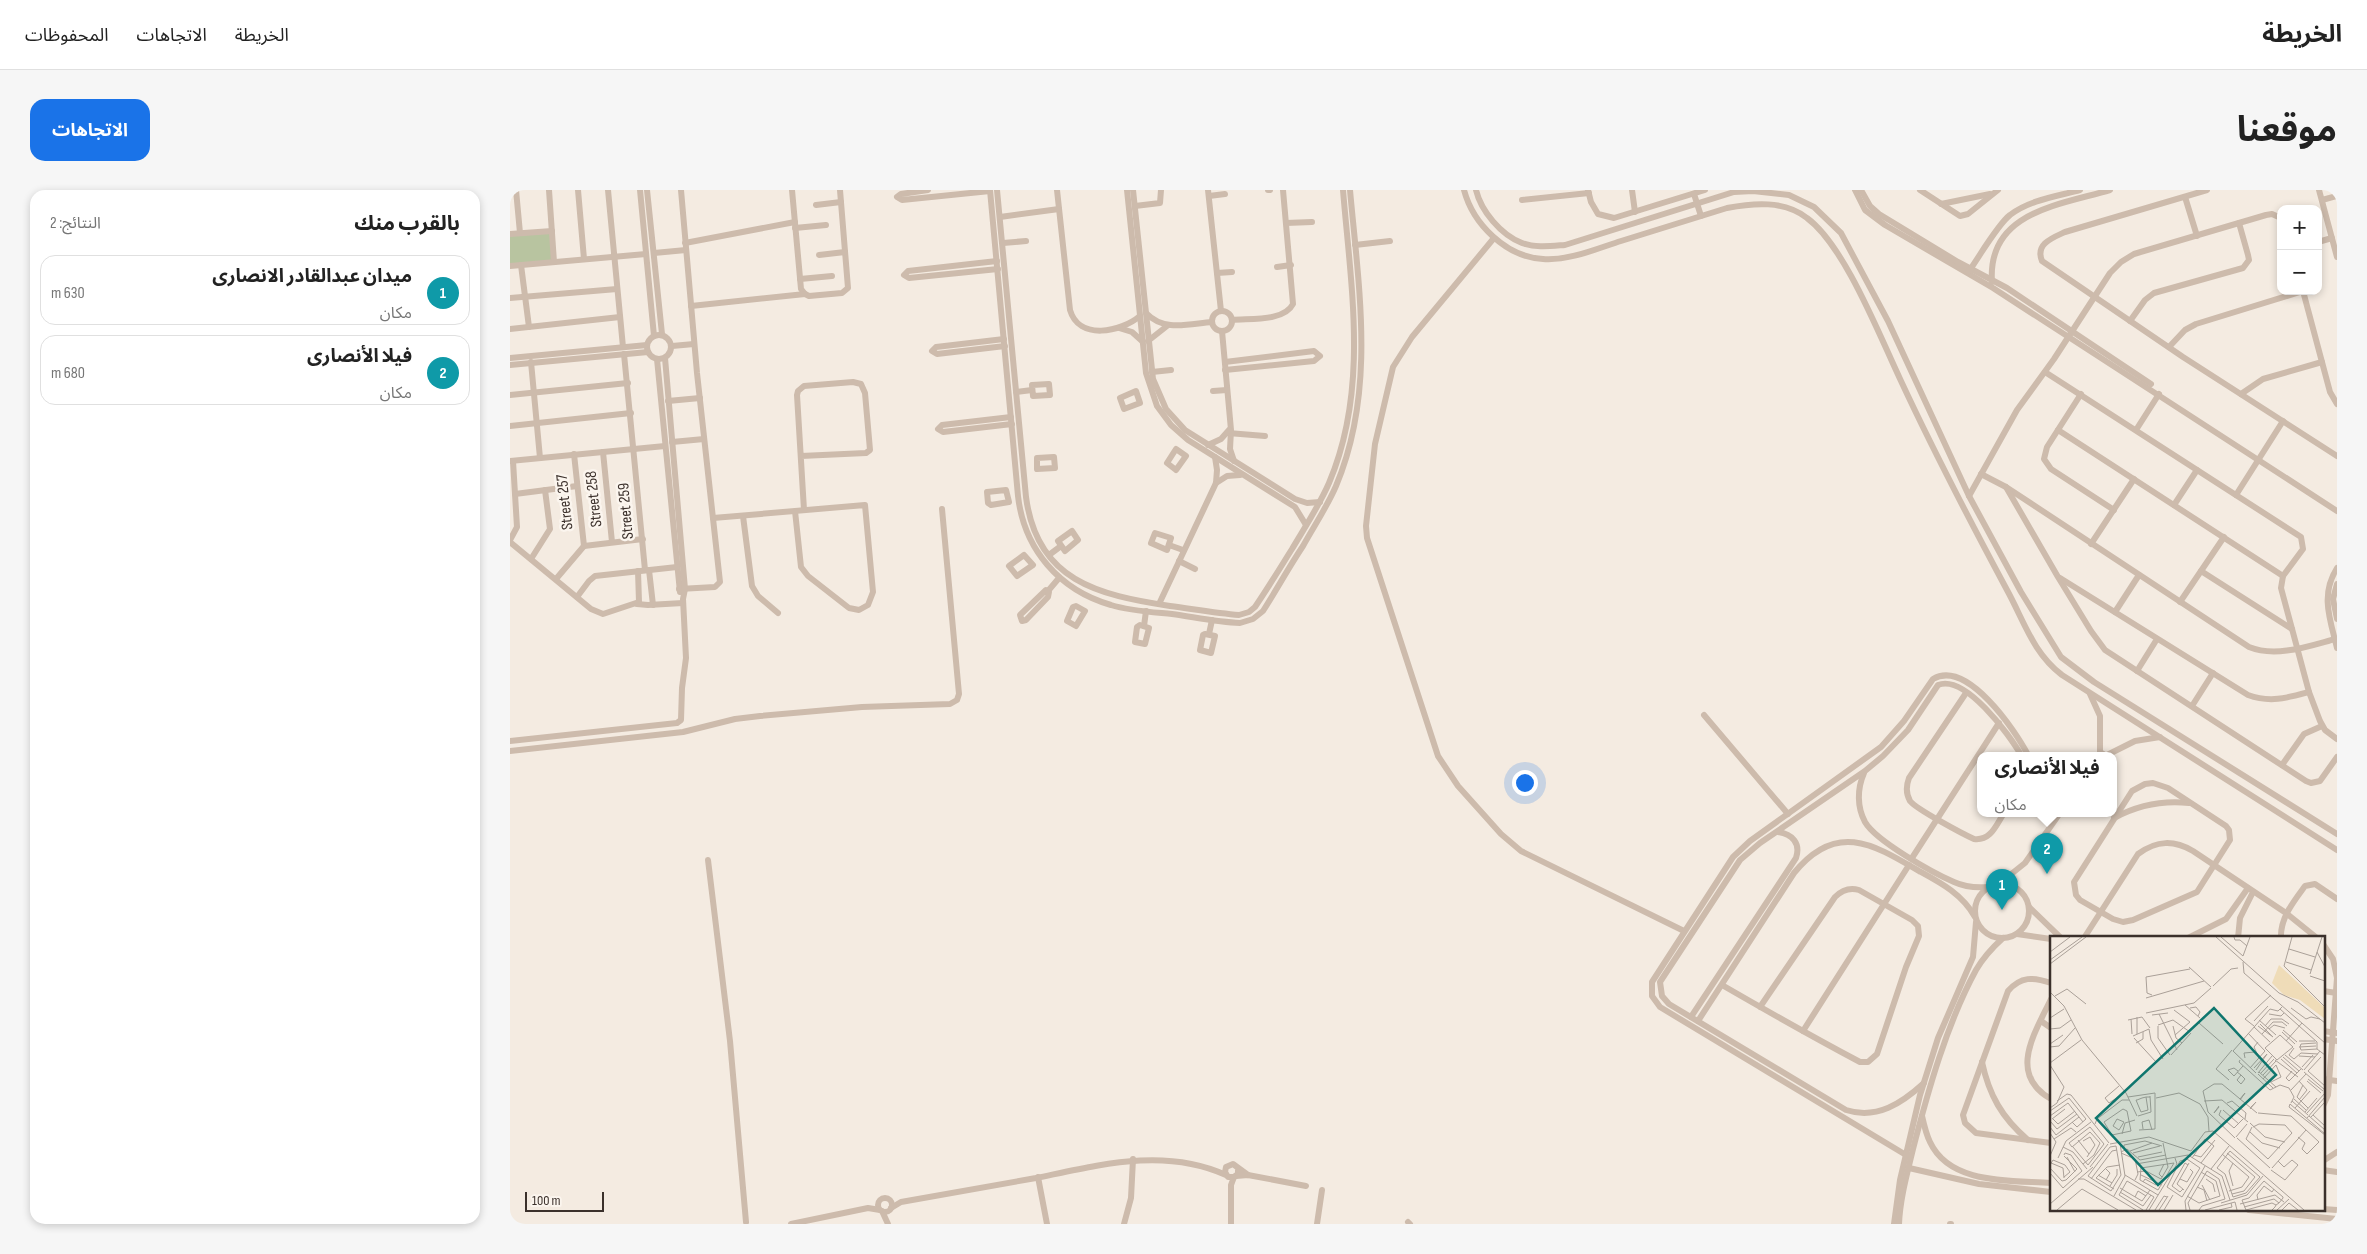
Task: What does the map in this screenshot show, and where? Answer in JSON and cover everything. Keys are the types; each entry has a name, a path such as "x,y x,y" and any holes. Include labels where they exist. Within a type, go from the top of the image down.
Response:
{"street":[{"path":"516,190 520,233"},
{"path":"549,190 554,262"},
{"path":"578,190 584,259"},
{"name":"Street 259","path":"608,190 635,449 644,570"},
{"path":"640,190 646,254 658,335"},
{"path":"510,358 647,348 658,335 654,253 647,190"},
{"path":"681,190 694,344 720,582 715,587 682,589"},
{"path":"792,190 801,289 805,294"},
{"path":"691,306 805,294 842,293 847,290 840,190"},
{"path":"924,193 990,190 1018,496 1024,528 1039,555 1062,580 1085,595 1111,605 1212,620 1244,622 1261,613 1322,514 1336,487 1354,430 1361,386 1362,335 1350,190"},
{"path":"997,190 1023,465 1029,514 1038,538 1049,555 1069,575 1086,585 1109,594 1159,604 1235,615 1249,612 1256,607 1320,502 1338,457 1349,415 1354,382 1355,332 1343,190"},
{"path":"1057,190 1070,310 1073,317 1080,326 1090,330 1118,328 1132,332 1145,341 1159,396 1170,415 1185,430 1294,502 1306,525"},
{"path":"1127,190 1143,314 1146,373 1151,393 1166,420 1188,440 1241,475 1294,502 1320,502"},
{"path":"1133,190 1141,295"},
{"path":"1135,206 1160,203 1161,190"},
{"path":"1232,320 1281,315 1287,312 1293,300 1283,190"},
{"path":"1464,190 1471,211 1481,225 1494,238 1528,257 1554,259 1598,248 1727,208 1762,204 1788,208 1810,220 1819,228 1838,256 1876,325 1913,406 2011,596 2029,636 2044,658 2062,675 2337,850"},
{"path":"1476,190 1484,209 1504,232 1523,243 1546,246 1565,245 1734,192 1753,191 1789,195 1814,207 1841,233 1888,321 1969,496 2055,650 2070,666 2336,832"},
{"path":"1632,190 1635,212"},
{"path":"1522,200 1588,192 1593,208 1605,217 1614,218 1705,190"},
{"path":"1855,190 1862,206 1875,218 1991,280 2159,394 2337,506"},
{"path":"1861,190 1870,206 1879,214 1970,270 1992,288 2070,334 2337,511"},
{"path":"1920,190 1960,216 1965,216 1998,190"},
{"path":"1970,270 1999,227 2012,214 2031,204 2080,190"},
{"path":"1992,288 1993,257 1996,248 2011,227 2026,215 2110,190"},
{"path":"2207,190 2065,232 2044,244 2040,248 2039,255 2042,261 2169,348 2337,456"},
{"path":"2319,190 2337,257"},
{"path":"1221,311 1209,193 1225,194"},
{"path":"1694,194 1701,216"},
{"path":"1941,204 1992,194"},
{"path":"2185,196 2197,236"},
{"path":"2322,200 2337,196"},
{"path":"816,205 841,202"},
{"path":"1000,217 1059,209"},
{"path":"1969,496 2013,417 2110,273 2127,258 2239,223 2272,214 2277,216"},
{"path":"1286,224 1312,222"},
{"path":"2130,321 2145,300 2154,293 2244,268 2249,260 2239,223"},
{"path":"654,253 795,225 826,225"},
{"path":"510,234 552,231"},
{"path":"1494,238 1412,337 1393,368 1374,451 1366,526 1367,538 1402,639 1435,748 1458,786 1501,834 1521,851 1684,931"},
{"path":"2322,241 2332,238"},
{"path":"1002,243 1026,241"},
{"path":"1355,245 1390,241"},
{"path":"1989,244 1996,248"},
{"path":"819,255 845,252"},
{"path":"510,266 646,254"},
{"path":"997,261 932,272 998,269"},
{"path":"1349,262 1356,261"},
{"path":"521,265 528,327"},
{"path":"1277,267 1290,265"},
{"path":"1217,273 1232,272"},
{"path":"800,279 832,276"},
{"path":"510,298 617,289"},
{"path":"1000,294 1008,293"},
{"path":"2169,348 2185,330 2196,324 2290,295"},
{"path":"2304,295 2330,392 2337,404"},
{"path":"1221,311 1228,313 1232,320 1230,327 1222,331 1215,329 1212,322 1214,315 1221,311"},
{"path":"1118,328 1143,314"},
{"path":"1143,314 1167,326 1212,322"},
{"path":"510,328 620,317"},
{"path":"1145,341 1167,326"},
{"path":"1222,331 1230,449 1235,462"},
{"path":"657,359 665,358 670,353 672,346 669,338 658,335"},
{"path":"960,348 1004,343"},
{"path":"672,346 694,344"},
{"path":"647,348 657,359 677,567 682,589"},
{"path":"510,365 624,350"},
{"path":"1225,362 1314,351 1320,356 1314,361 1225,370"},
{"path":"665,358 686,658 682,688 682,716 677,724"},
{"path":"531,362 540,458"},
{"path":"2241,394 2263,379 2322,362"},
{"path":"1152,372 1171,370"},
{"path":"2045,372 2301,537 2303,549 2284,576 2281,588 2309,692 2322,726 2337,739"},
{"path":"1901,381 1908,383 1915,378"},
{"path":"801,456 866,453 870,450 865,393 861,384 853,382 804,386 800,388 797,394 804,510"},
{"path":"510,395 628,383"},
{"path":"1016,392 1032,390"},
{"path":"1214,391 1227,390"},
{"path":"1138,398 1151,393"},
{"path":"2081,394 2044,453 2046,465 2114,510"},
{"path":"2136,430 2159,394"},
{"path":"668,402 700,398"},
{"path":"1913,406 1919,400 1925,400"},
{"path":"510,426 631,413"},
{"path":"970,425 1011,421"},
{"path":"2236,495 2283,421"},
{"path":"2058,430 2284,576"},
{"path":"1208,445 1221,439 1230,431 1265,436"},
{"path":"672,442 704,440"},
{"path":"1180,452 1188,440"},
{"path":"665,446 511,461 517,527 510,541 591,609 603,614 637,604 654,605 683,601"},
{"name":"Street 258","path":"603,452 612,542"},
{"name":"Street 257","path":"574,454 584,546"},
{"path":"1159,604 1216,483 1217,470 1215,458"},
{"path":"1023,465 1037,463"},
{"path":"2174,505 2197,470"},
{"path":"1981,474 2006,488 2138,575 2257,650 2270,652 2297,649 2335,639"},
{"path":"1216,483 1228,476 1241,475"},
{"path":"2091,544 2134,479"},
{"path":"515,494 578,486"},
{"path":"2006,488 2098,642 2110,654 2306,781 2315,783 2324,778 2337,757"},
{"path":"531,559 550,529 544,490"},
{"path":"1009,497 1018,496"},
{"path":"713,518 865,505 873,592 871,601 864,608 849,608 803,570 799,559 795,511"},
{"path":"510,751 680,732 735,719 760,716 862,707 950,704 957,700 959,694 942,508"},
{"path":"742,516 752,586 758,596 778,613"},
{"path":"2180,602 2224,538"},
{"path":"556,580 584,546 643,539"},
{"path":"1169,545 1183,550"},
{"path":"1049,555 1061,546"},
{"path":"1030,560 1039,555"},
{"path":"1179,561 1195,569"},
{"path":"577,597 595,576 677,567"},
{"path":"2337,568 2327,590 2337,648"},
{"path":"637,604 640,599 644,570"},
{"path":"644,570 654,605"},
{"path":"2201,571 2292,629"},
{"path":"1048,591 1049,595 1026,620 1020,620 1020,615 1043,592 1048,591 1069,575"},
{"path":"2115,612 2138,575"},
{"path":"2058,577 2157,639 2257,698 2276,700 2309,692"},
{"path":"2337,584 2330,605 2337,620"},
{"path":"2011,596 2021,592"},
{"path":"1080,608 1085,595"},
{"path":"1144,626 1146,611"},
{"path":"1209,634 1212,620"},
{"path":"2137,671 2157,639"},
{"path":"2192,706 2213,673"},
{"path":"1906,1155 1657,1005 1652,996 1652,982 1733,857 1750,841 1881,747 1904,721 1927,685 1940,676 1955,676 1985,698 2013,729 2026,752"},
{"path":"1924,1083 1906,1099 1886,1109 1866,1113 1851,1111 1837,1105 1664,999 1660,989 1662,979 1736,866 1753,848 1865,771 1900,739 1936,687 1944,683 1951,683 1966,693 1999,723 2019,752"},
{"path":"2088,691 2100,716 2101,734 2098,752"},
{"path":"1966,693 1907,785 1908,796 1911,802 1971,838 1981,839 1992,832 2001,817"},
{"path":"1704,715 1788,814"},
{"path":"1980,752 1999,723"},
{"path":"677,724 680,732"},
{"path":"510,741 677,724"},
{"path":"2282,765 2304,734 2322,726"},
{"path":"2112,752 2135,741 2160,737"},
{"path":"1912,858 1977,757"},
{"path":"1865,771 1858,793 1860,808 1865,821 1882,840 1954,882 1975,887 1988,887 2000,883 2025,864 2057,817"},
{"path":"2117,814 2132,791 2145,784 2161,785 2190,803 2229,830 2230,840 2201,888 2193,895 2133,920 2118,921 2080,900 2076,894 2074,882 2114,819 2128,811 2150,804 2174,801 2190,803"},
{"path":"2266,804 2270,802 2273,794"},
{"path":"2282,814 2284,807 2291,805"},
{"path":"1691,1017 1796,858 1798,851 1794,840 1789,835 1778,832"},
{"path":"1698,1021 1794,872 1816,851 1837,844 1858,843 1879,848 1908,865 1959,896 1990,936 2003,938 2017,934 2050,939"},
{"path":"2085,936 2138,854 2148,847 2159,843 2183,845 2286,913 2315,936"},
{"path":"708,860 730,1041 746,1222"},
{"path":"1803,1031 1908,865"},
{"path":"2000,883 2021,891 2029,907 2059,936"},
{"path":"2281,936 2286,913 2305,886 2315,884 2337,899"},
{"path":"1894,1224 1897,1193 1924,1083 1938,1038 1973,957 1976,900 1988,887"},
{"path":"1722,985 1760,1007 1803,1031 1860,1062 1868,1062 1876,1057 1919,933 1918,926 1912,920 1855,889 1848,889 1839,893 1760,1007"},
{"path":"2202,935 2226,919 2250,890"},
{"path":"2238,936 2240,918 2250,890"},
{"path":"2017,934 2027,922 2029,907"},
{"path":"1899,1224 1909,1168 1922,1115 1942,1051 1976,971 1988,953 2003,938"},
{"path":"2324,946 2333,959 2337,978 2335,1037 2326,1079 2328,1095 2324,1104"},
{"path":"2050,983 2037,978 2029,978 2014,984 2005,998 1965,1108 1965,1123 1976,1134 2050,1143"},
{"path":"2050,1001 2027,1053 2026,1064 2034,1085 2050,1098"},
{"path":"2041,1021 2050,1027"},
{"path":"1982,1062 1986,1081 1997,1106 2014,1128 2028,1140"},
{"path":"2326,1079 2337,1081"},
{"path":"1922,1115 1930,1142 1937,1153 1956,1170 1981,1177 2050,1183"},
{"path":"2324,1160 2337,1152"},
{"path":"1124,1224 1131,1198 1133,1159"},
{"path":"868,1208 881,1211 901,1202 1038,1177 1091,1165 1133,1159 1160,1160 1215,1169 1232,1175 1248,1175 1306,1186"},
{"path":"1215,1169 1233,1164 1231,1224"},
{"path":"1228,1165 1225,1170 1232,1175"},
{"path":"1909,1168 1979,1184 2050,1192"},
{"path":"2324,1170 2337,1172"},
{"path":"1038,1177 1048,1224"},
{"path":"1317,1224 1322,1190"},
{"path":"791,1224 868,1208 884,1198 890,1206 888,1222"},
{"path":"879,1201 878,1206 888,1222"},
{"path":"2324,1209 2337,1210"},
{"path":"2269,1212 2337,1219"}],"green space":[{"path":"551,229 553,261 510,265 510,232"}],"place":[{"name":"فيلا الأنصارى","path":"2047,874"},
{"name":"ميدان عبدالقادر الانصارى","path":"2002,910"}]}
